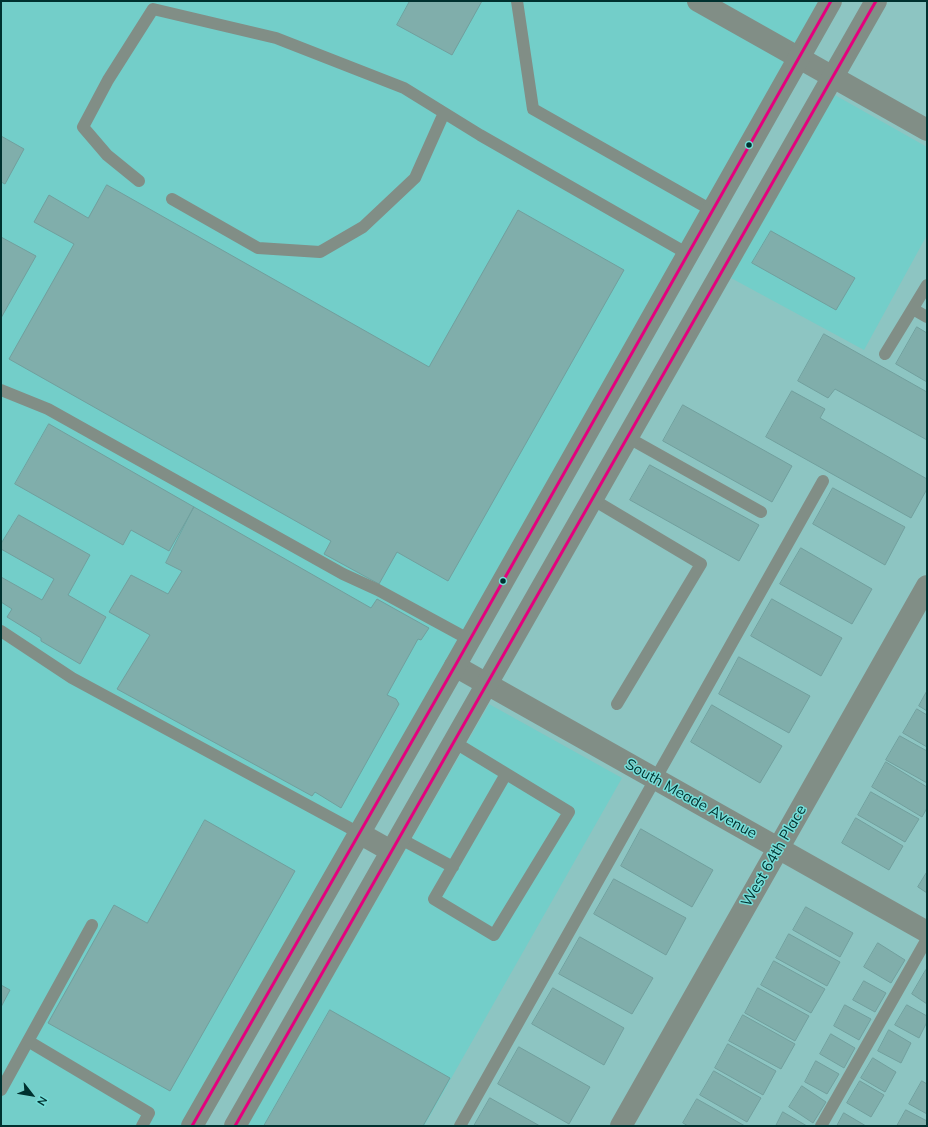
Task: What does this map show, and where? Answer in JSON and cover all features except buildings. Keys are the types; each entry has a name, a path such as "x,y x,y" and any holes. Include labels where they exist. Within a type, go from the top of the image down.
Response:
{"street":[{"path":"698,1 800,57 927,130"},
{"path":"192,1126 470,640 831,1"},
{"path":"235,1126 876,1"},
{"name":"West 64th Place","path":"621,1126 927,586"},
{"name":"South Meade Avenue","path":"455,666 927,932"},
{"path":"359,833 395,845"}],"lane":[{"path":"517,1 533,109 713,211"},
{"path":"139,181 107,155 83,127 108,80 154,9 276,38 404,88 486,139 688,254"},
{"path":"172,199 258,248 320,252 363,227 415,178 444,113"},
{"path":"885,354 927,285"},
{"path":"913,308 927,316"},
{"path":"1,390 48,409 343,574 378,590 470,640"},
{"path":"627,437 761,512"},
{"path":"460,1126 823,481"},
{"path":"592,500 701,564 617,704"},
{"path":"1,631 72,678 359,833"},
{"path":"454,742 569,812 494,935 434,899 506,774"},
{"path":"395,845 453,867"},
{"path":"1,1090 92,925"},
{"path":"821,1126 927,939"},
{"path":"28,1041 149,1113 142,1126"}],"shaded area":[{"path":"1,1 819,1 188,1126 1,1126"},
{"path":"833,94 927,147 927,235 864,350 731,278"},
{"path":"489,704 622,778 424,1126 247,1126"}],"transit line":[{"path":"192,1126 455,666 831,1"},
{"path":"235,1126 876,1"}]}
